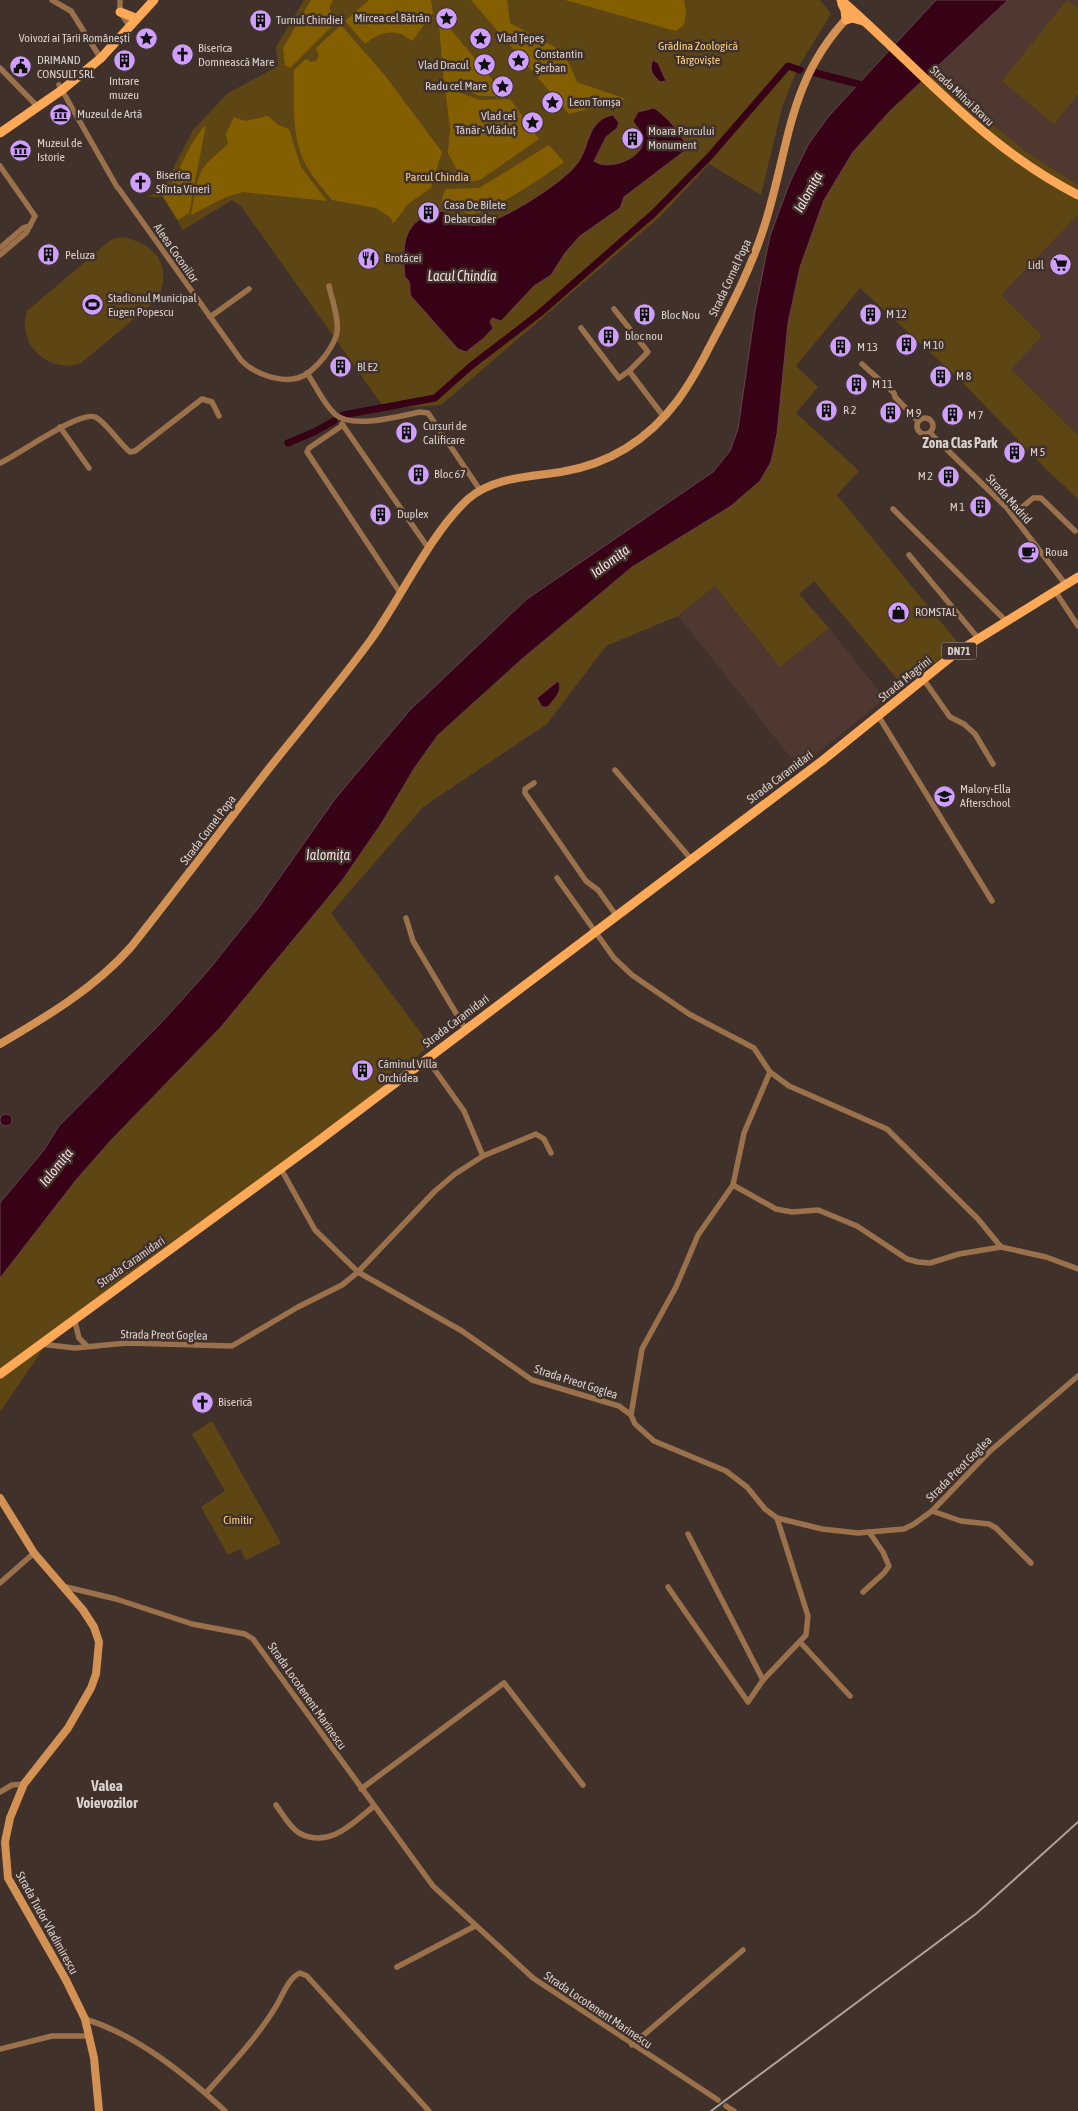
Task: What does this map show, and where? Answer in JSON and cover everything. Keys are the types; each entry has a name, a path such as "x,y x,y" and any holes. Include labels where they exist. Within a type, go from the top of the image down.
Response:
{"main road":[{"path":"0,133 101,58 148,0"},
{"path":"61,87 154,0"},
{"path":"840,0 845,10 846,20 856,18 865,22"},
{"name":"Strada Mihai Bravu","path":"840,0 949,102 1004,150 1036,172 1078,195"},
{"path":"120,12 130,23"},
{"name":"Strada Cornel Popa","path":"0,1044 87,988 106,973 132,947 357,658 457,511 480,490 501,482 574,470 599,463 617,455 635,444 664,417 680,398 750,267 773,197 800,93 821,50 854,12"},
{"path":"0,127 36,105"},
{"name":"Strada Magrini","path":"851,739 978,638 1078,577"},
{"name":"Strada Caramidari","path":"74,1318 280,1169 851,739"},
{"name":"DN71","path":"39,1344 74,1318"},
{"path":"0,1374 39,1344"},
{"name":"Strada Tudor Vladimirescu","path":"0,1498 34,1553 83,1610 94,1627 99,1642 96,1674 68,1728 24,1784 10,1818 3,1865 11,1884 66,1980 85,2019 94,2058 99,2111"}],"street":[{"path":"52,0 71,11 98,54"},
{"path":"120,0 120,12"},
{"path":"0,68 36,105"},
{"name":"Aleea Coconilor","path":"61,87 118,188 241,360 253,370 285,378 298,378 308,373"},
{"path":"0,166 34,214 34,220 26,233 0,256"},
{"path":"0,248 23,228 30,226"},
{"path":"329,286 337,332 330,350 308,373 429,550"},
{"path":"210,317 249,289"},
{"path":"582,328 619,378 648,352 614,309"},
{"path":"862,364 894,393 895,397 918,421"},
{"path":"629,371 664,417"},
{"path":"0,463 12,458 60,428 89,416 96,417 130,452 134,451 202,399 212,402 219,416"},
{"path":"337,416 354,421 367,421 420,412 428,414 480,490"},
{"path":"925,418 930,420 933,428 930,433 925,435 919,433 916,428 918,421 925,418"},
{"path":"343,425 309,448 307,452 401,594"},
{"path":"60,428 89,468"},
{"name":"Strada Madrid","path":"930,433 1013,515 1066,585"},
{"path":"1013,515 1033,498 1041,498 1074,532"},
{"path":"893,509 1006,621"},
{"path":"909,555 978,638"},
{"path":"1055,591 1078,626"},
{"path":"924,680 950,717 964,724 974,734 993,764"},
{"path":"879,717 992,902"},
{"path":"615,770 690,859"},
{"path":"534,783 524,791 527,797 586,881 598,890 616,915"},
{"path":"557,878 614,958 632,975 689,1014 749,1044 762,1058 770,1072 789,1086 887,1129 978,1219 1001,1247"},
{"path":"406,918 413,941 466,1030"},
{"path":"427,1059 464,1110 483,1156"},
{"path":"631,1415 642,1349 676,1287 698,1235 733,1185 744,1133 770,1072"},
{"name":"Strada Preot Goglea","path":"39,1344 55,1348 127,1343 232,1346 298,1307 342,1285 358,1272 435,1191 483,1156 536,1134 544,1139 551,1153"},
{"name":"Strada Preot Goglea","path":"280,1169 315,1230 358,1272 462,1330 532,1380 606,1400 631,1415 635,1424 654,1441 726,1471 747,1487 764,1509 777,1518 822,1529 858,1533 904,1528 932,1511 989,1452 1078,1376"},
{"path":"733,1185 776,1209 792,1212 818,1210 857,1226 907,1259 918,1262 930,1263 959,1254 1001,1247 1046,1257 1078,1269"},
{"path":"74,1318 79,1338 87,1346"},
{"path":"932,1511 961,1521 988,1524 996,1528 1031,1563"},
{"path":"668,1587 748,1702 763,1680 806,1635 808,1616 777,1518"},
{"path":"863,1592 889,1566 883,1552 869,1532"},
{"path":"688,1534 763,1680"},
{"path":"0,1583 34,1553"},
{"name":"Strada Locotenent Marinescu","path":"61,1586 125,1601 192,1624 245,1634 253,1639 433,1886 533,1978 718,2100"},
{"path":"800,1642 850,1696"},
{"path":"361,1788 504,1683 583,1784"},
{"path":"0,1792 12,1785 24,1784"},
{"path":"276,1806 298,1832 316,1838 337,1836 374,1806"},
{"path":"397,1967 475,1926"},
{"path":"632,2045 743,1950"},
{"path":"206,2093 258,2032 292,1979 300,1973 307,1976 428,2111"},
{"path":"85,2019 110,2027 172,2066 225,2111"},
{"path":"0,2049 52,2036 89,2036"},
{"path":"726,2106 734,2111"}],"shaded area":[{"path":"311,0 333,0 329,9 338,20 290,68 285,65 283,48"},
{"path":"369,0 431,0 433,13 412,41 400,34 388,33 376,36 365,44 345,21"},
{"path":"471,0 507,0 510,23 564,52 577,82 626,99 569,114"},
{"path":"565,0 684,0 686,12 684,25 676,31"},
{"path":"1008,0 1078,0 1078,185 1025,151 968,104 933,71"},
{"path":"438,14 506,96 480,96 444,82"},
{"path":"341,25 386,77 442,152 431,188 408,204 393,224 391,218 376,208 332,200 308,168 297,141 294,117 294,70 306,59 311,62 316,61 319,56 316,48"},
{"path":"445,87 480,100 510,99 539,139 480,180 463,181 448,153 450,129"},
{"path":"268,116 278,125 289,129 301,167 327,201 243,192 226,197 191,215 201,172 228,143 226,134 234,117 245,121"},
{"path":"206,125 189,213 178,220 163,197 193,142"},
{"path":"549,145 564,162 532,184 490,208 470,214 441,203 445,189 479,188"},
{"path":"1078,215 1078,435 1011,369 1001,295"},
{"path":"715,586 780,667 829,628 885,699 799,768 678,616"}],"green space":[{"name":"Parcul Chindia","path":"304,0 820,0 831,14 797,69 782,108 761,195 709,164 661,216 441,405 385,409 241,206 232,200 183,230 163,197 147,197 162,190 193,130 228,93 278,66 276,47"},
{"path":"1067,0 1078,8 1078,94 1054,124 1002,81"},
{"path":"933,71 968,104 1025,151 1078,185 1078,215 1001,295 1042,336 1011,369 1078,435 1078,499 1046,469 961,381 860,288 796,366 818,387 796,413 859,471 837,495 959,644 904,687 814,581 799,594 829,628 780,667 715,586 678,616 606,646 547,724 423,807 331,913 430,1045 290,1167 54,1333 0,1412 0,1278 76,1180 144,1103 220,1028 341,882 381,824 415,767 438,735 522,659 632,567 731,506 788,323 800,267 824,200 853,151 890,111"},
{"name":"Stadionul Municipal Eugen Popescu","path":"123,237 145,245 158,258 163,276 158,299 81,363 69,366 47,361 38,354 26,335 27,311 112,239"},
{"name":"Cimitir","path":"212,1421 281,1543 246,1560 240,1549 228,1555 201,1507 225,1491 192,1434"}],"water":[{"name":"Ialomița","path":"936,0 1008,0 890,111 853,152 824,200 800,267 788,323 777,434 771,462 760,481 731,506 632,567 522,659 438,735 415,767 381,824 341,882 220,1028 112,1139 76,1180 0,1278 0,1203 44,1150 59,1126 161,1023 207,972 259,907 335,799 410,710 527,599 713,472 730,451 738,429 755,311 770,236 790,182 808,145 828,117"},
{"path":"653,60 658,63 666,81 660,82 653,75 651,67"},
{"name":"Lacul Chindia","path":"654,108 674,126 687,149 624,197 620,208 580,236 565,253 551,275 534,286 501,321 492,318 490,322 493,328 484,338 466,352 458,349 411,296 410,284 405,277 404,253 408,233 413,226 420,219 430,214 443,211 467,225 477,225 487,223 515,210 570,172 581,157 593,128 604,118 613,115 619,123 617,128 606,137 594,161 607,165 630,159 641,148 643,142 641,133 633,121 638,112"},
{"path":"558,681 560,688 558,694 548,707 542,707 537,698"},
{"path":"4,1114 8,1114 12,1120 8,1126 4,1126 0,1122 0,1118"}],"waterway":[{"path":"343,415 435,398 471,366 540,313 654,213 710,156 788,66 800,70"},
{"path":"812,72 866,86"},
{"path":"288,443 334,421"}],"railway":[{"path":"711,2111 977,1913 1078,1822"}],"place":[{"name":"Mircea cel Bătrân","path":"446,18"},
{"name":"Turnul Chindiei","path":"260,20"},
{"name":"Voivozi ai Țării Românești","path":"146,38"},
{"name":"Vlad Țepeș","path":"481,38"},
{"name":"Biserica Domnească Mare","path":"182,55"},
{"name":"Intrare muzeu","path":"124,60"},
{"name":"Constantin Şerban","path":"519,61"},
{"name":"Vlad Dracul","path":"485,65"},
{"name":"DRIMAND CONSULT SRL","path":"21,67"},
{"name":"Radu cel Mare","path":"503,86"},
{"name":"Leon Tomșa","path":"553,102"},
{"name":"Muzeul de Artă","path":"61,114"},
{"name":"Vlad cel Tânăr - Vlăduț","path":"532,123"},
{"name":"Moara Parcului Monument","path":"632,138"},
{"name":"Muzeul de Istorie","path":"21,150"},
{"name":"Biserica Sfînta Vineri","path":"140,182"},
{"name":"Casa De Bilete Debarcader","path":"428,212"},
{"name":"Peluza","path":"49,255"},
{"name":"Brotăcei","path":"369,258"},
{"name":"Lidl","path":"1060,265"},
{"name":"Stadionul Municipal Eugen Popescu","path":"92,305"},
{"name":"M 12","path":"870,314"},
{"name":"Bloc Nou","path":"645,315"},
{"name":"bloc nou","path":"609,336"},
{"name":"M 10","path":"907,345"},
{"name":"M 13","path":"841,347"},
{"name":"Bl E2","path":"341,367"},
{"name":"M 8","path":"940,376"},
{"name":"M 11","path":"856,384"},
{"name":"R 2","path":"827,410"},
{"name":"M 9","path":"890,413"},
{"name":"M 7","path":"952,415"},
{"name":"Cursuri de Calificare","path":"407,433"},
{"name":"M 5","path":"1014,452"},
{"name":"Bloc 67","path":"418,474"},
{"name":"M 2","path":"949,476"},
{"name":"M 1","path":"981,507"},
{"name":"Duplex","path":"381,514"},
{"name":"Roua","path":"1029,552"},
{"name":"ROMSTAL","path":"899,612"},
{"name":"Malory-Ella Afterschool","path":"944,796"},
{"name":"Căminul Villa Orchidea","path":"362,1071"},
{"name":"Biserică","path":"202,1402"}],"district":[{"name":"Zona Clas Park","path":"960,443"},
{"name":"Valea Voievozilor","path":"107,1794"}],"park label":[{"name":"Grădina Zoologică Târgoviște","path":"698,53"}]}
